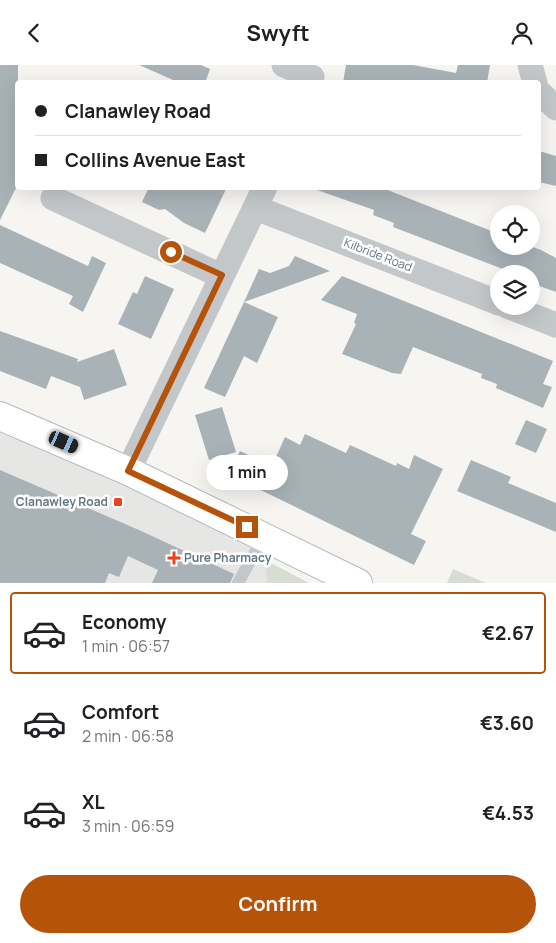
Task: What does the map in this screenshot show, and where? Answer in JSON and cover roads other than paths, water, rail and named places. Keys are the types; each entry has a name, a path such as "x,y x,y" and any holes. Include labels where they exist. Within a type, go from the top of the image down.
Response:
{"main road":[{"path":"0,416 128,471 358,583"}],"street":[{"path":"284,65 312,75"},
{"path":"530,65 534,80"},
{"path":"541,94 556,108"},
{"path":"53,197 222,275"},
{"path":"128,471 261,198"},
{"name":"Kilbride Road","path":"261,198 490,299"},
{"path":"531,315 556,325"}],"lane":[{"path":"238,583 264,536"}],"place":[{"name":"Clanawley Road","path":"118,502"},
{"name":"Pure Pharmacy","path":"174,558"}]}
